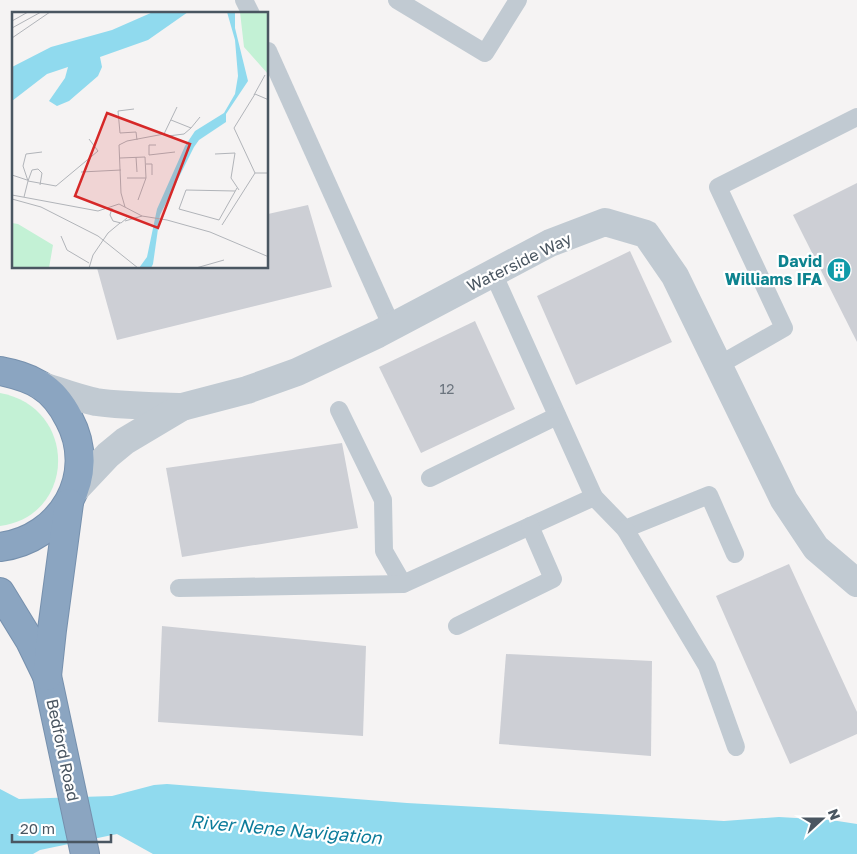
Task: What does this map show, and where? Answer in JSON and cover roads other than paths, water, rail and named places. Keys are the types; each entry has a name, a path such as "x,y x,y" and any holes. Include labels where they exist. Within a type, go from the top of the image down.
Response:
{"highway":[{"path":"0,354 21,377"},
{"name":"Bedford Road","path":"21,377 62,405 76,431 81,460 72,496 47,676"},
{"path":"0,547 29,540 52,524 72,496"},
{"name":"Bedford Road","path":"0,592 30,641 47,676 85,854"}],"street":[{"name":"Waterside Way","path":"72,496 93,469 124,442 182,407 246,390 297,372 392,327 550,243 605,222 646,234 675,276 784,500 816,548 857,583"},
{"name":"Waterside Way","path":"21,377 72,396 95,402 182,407"}],"lane":[{"path":"244,0 250,12"},
{"path":"397,0 485,54 518,0"},
{"path":"269,53 392,327"},
{"path":"719,365 784,328 718,187 857,117"},
{"path":"493,273 594,497 625,529 707,666 736,746"},
{"path":"339,410 383,500 384,551 403,584"},
{"path":"430,478 557,416"},
{"path":"625,529 709,495 735,554"},
{"path":"179,588 403,584 594,497"},
{"path":"457,626 553,579 530,526"}],"water":[{"name":"River Nene Navigation","path":"167,784 407,803 724,821 779,817 831,820 857,824 857,854 153,854 117,834 40,850 33,854 0,854 0,789 19,799 112,796 154,785"}],"place":[{"name":"David Williams IFA","path":"839,270"}]}
